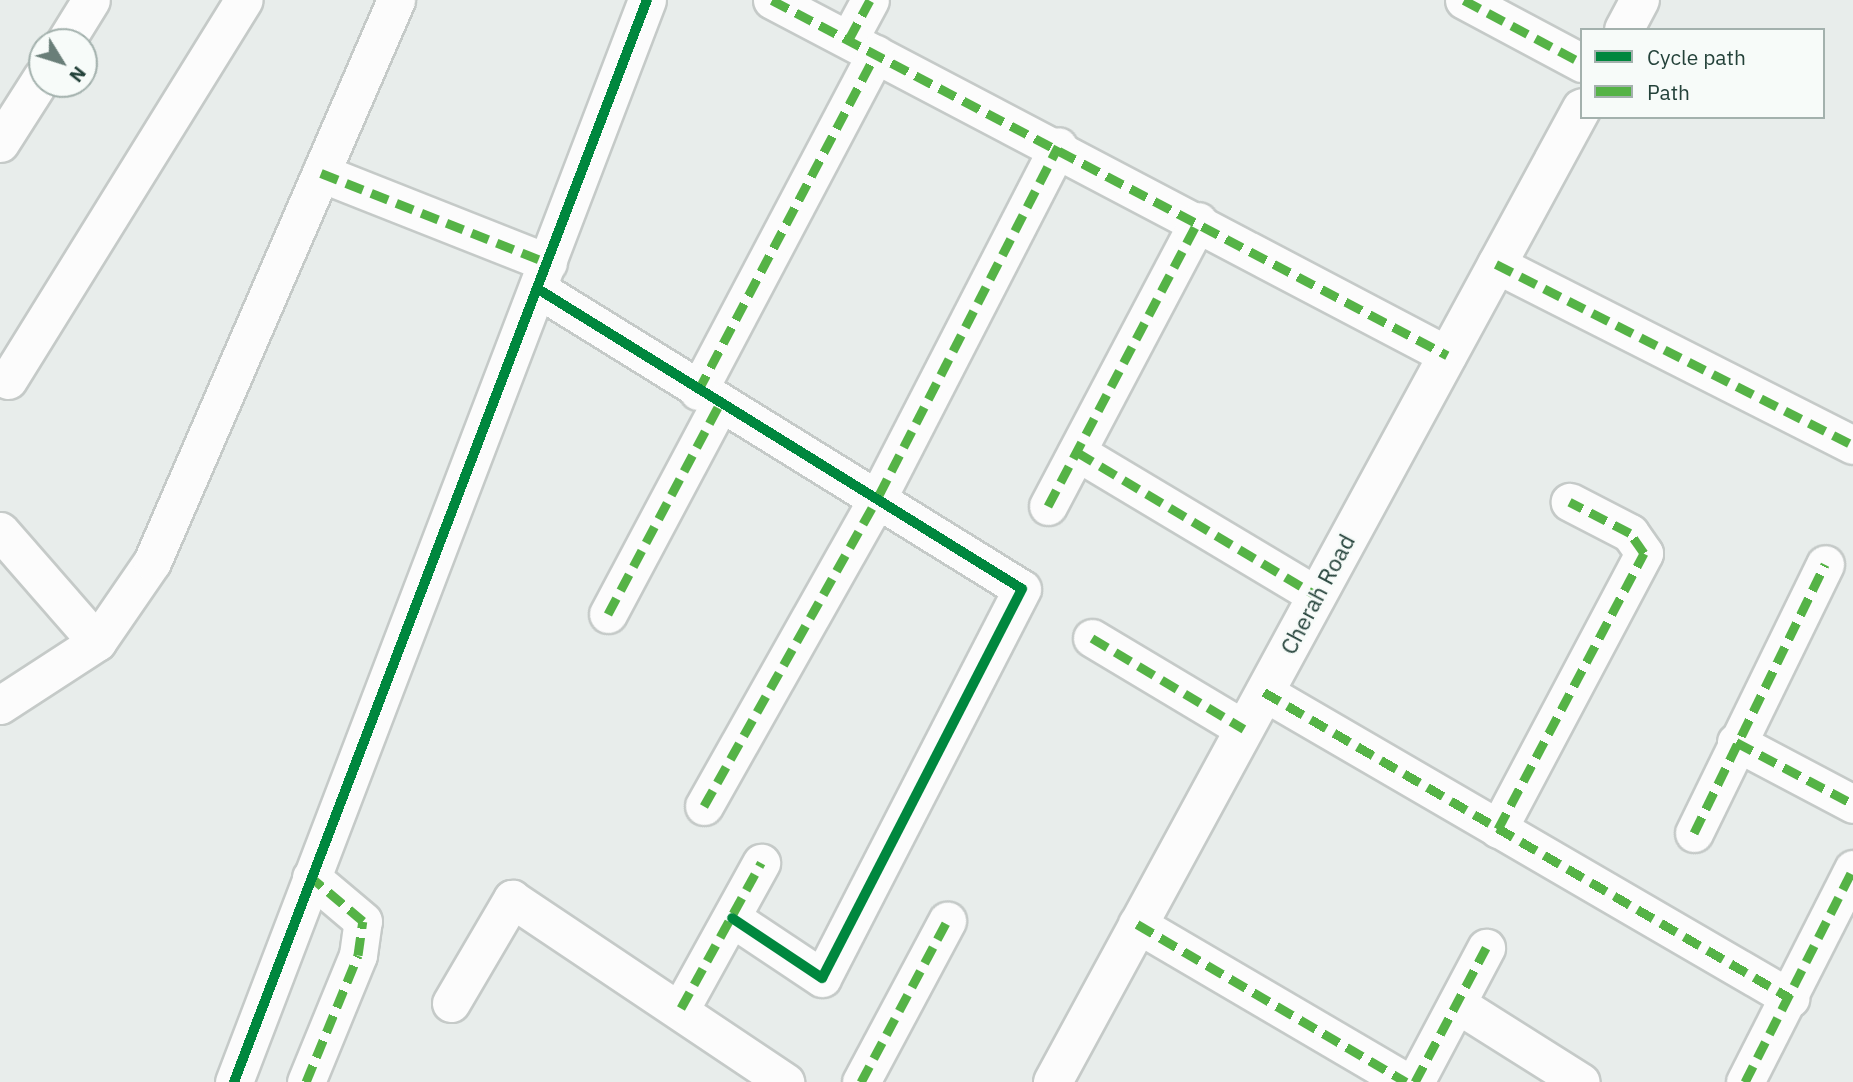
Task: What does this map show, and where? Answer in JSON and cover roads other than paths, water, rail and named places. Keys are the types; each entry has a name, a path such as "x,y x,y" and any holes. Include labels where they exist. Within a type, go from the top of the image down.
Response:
{"street":[{"path":"74,28 92,0"},
{"path":"8,380 244,0"},
{"path":"0,705 97,642 152,562 396,0"},
{"path":"234,1082 647,0"},
{"path":"772,0 1058,146 1447,355"},
{"path":"608,614 709,397 862,46 870,0"},
{"path":"1464,0 1580,62"},
{"path":"1625,28 1640,0"},
{"path":"0,143 29,98"},
{"name":"Cherah Road","path":"1053,1082 1580,111"},
{"path":"704,806 879,495 1058,146"},
{"path":"321,173 543,276 709,397 879,495 1022,589 822,978 732,918"},
{"path":"1048,506 1198,221"},
{"path":"1496,264 1853,445"},
{"path":"1077,452 1316,595"},
{"path":"1498,829 1644,553 1630,533 1570,502"},
{"path":"0,531 97,642"},
{"path":"1694,833 1825,564"},
{"path":"1092,638 1244,729"},
{"path":"1264,692 1790,998"},
{"path":"1736,742 1853,804"},
{"path":"681,1008 761,863"},
{"path":"1745,1082 1790,998 1853,869"},
{"path":"306,1082 362,930 358,914 312,877"},
{"path":"451,1003 512,899 681,1008 785,1082"},
{"path":"861,1082 947,921"},
{"path":"1137,925 1406,1082"},
{"path":"1415,1082 1486,948"},
{"path":"1457,1004 1581,1082"}]}
